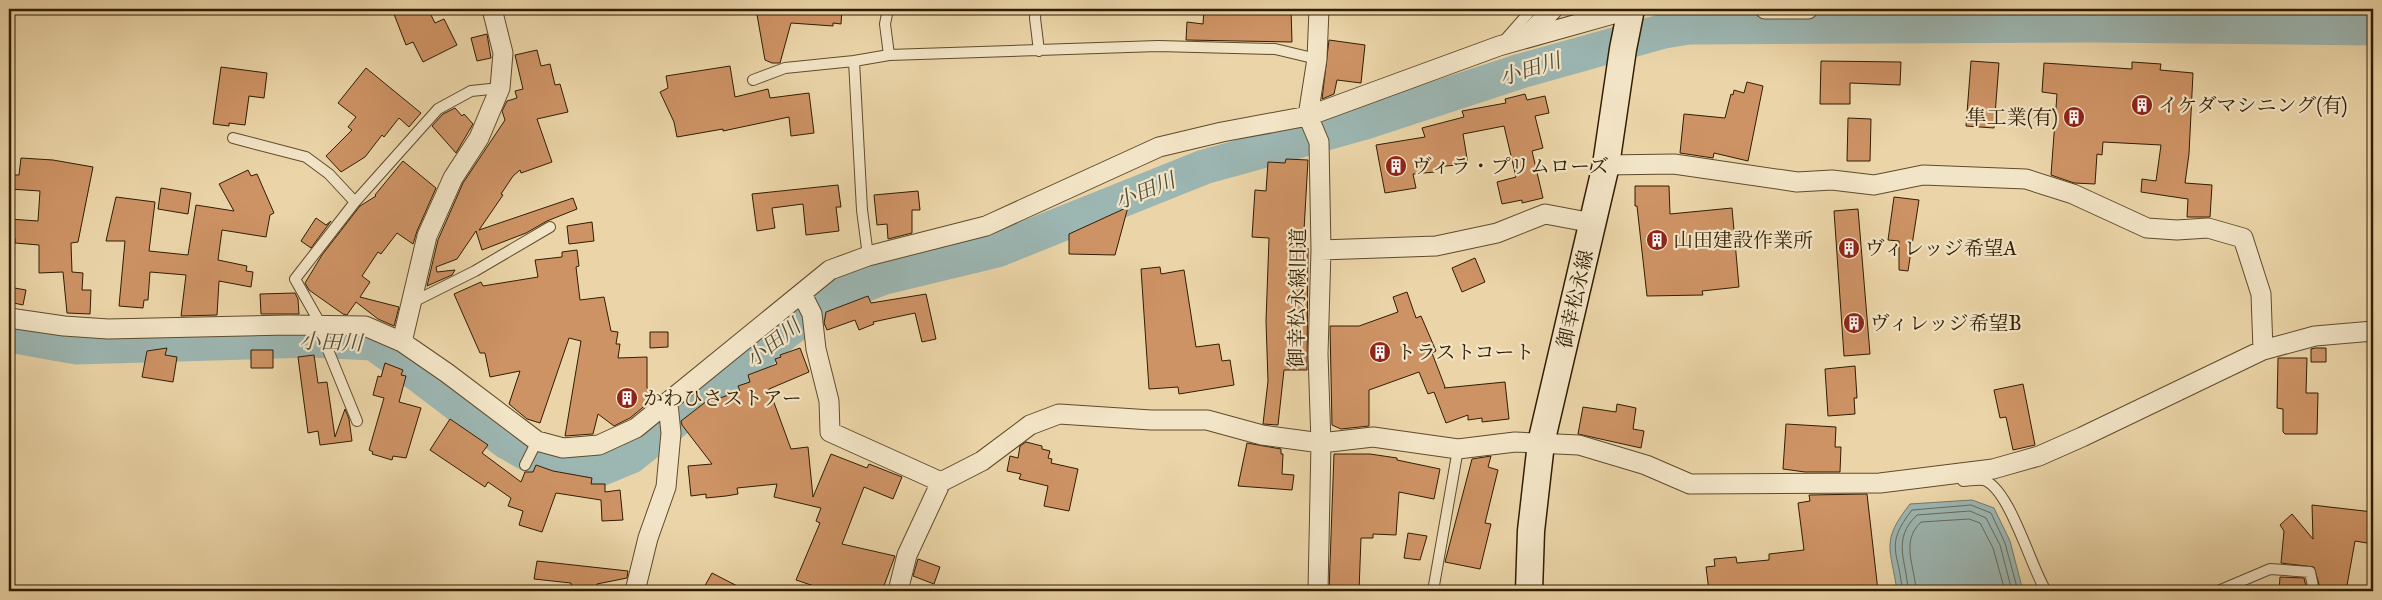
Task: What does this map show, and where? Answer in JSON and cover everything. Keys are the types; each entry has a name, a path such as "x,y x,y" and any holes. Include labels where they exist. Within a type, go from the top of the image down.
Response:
{"main road":[{"name":"御幸松永線","path":"1529,591 1531,531 1541,443 1606,165 1623,49 1630,15"}],"street":[{"path":"402,342 427,236 453,178 479,138 500,88 503,52 492,9"},
{"path":"1309,118 1317,59 1319,9"},
{"path":"1523,40 1553,9"},
{"path":"1765,9 1808,9"},
{"path":"9,318 64,326 108,329 365,326 402,342 448,373 536,443 563,448 599,445 636,428 669,408 806,302 830,270 868,256 986,226 1159,147 1222,132 1309,118 1499,46 1630,15"},
{"name":"御幸松永線旧道","path":"1309,118 1319,142 1321,250 1318,354 1321,443 1318,591"},
{"path":"1606,165 1674,164 1796,182 1832,180 1874,185 1923,175 2026,179 2073,194 2147,228 2177,230 2208,228 2243,238 2261,294 2263,350"},
{"path":"1321,250 1436,246 1497,233 1545,214 1593,223"},
{"path":"806,302 829,401 830,432 941,482"},
{"path":"898,591 907,555 941,482 982,461 1030,425 1058,414 1151,420 1206,420 1262,435 1321,443 1373,437 1458,449 1515,442 1579,446 1646,465 1690,484 1880,483 1992,469 2039,456 2100,429 2263,350 2315,336 2373,331"},
{"path":"635,591 648,538 666,487 671,433 669,408"}],"lane":[{"path":"888,9 885,24 889,55"},
{"path":"1036,9 1035,18 1039,51"},
{"path":"1499,46 1532,9"},
{"path":"753,80 785,68 854,61 889,55 1158,46 1275,49 1317,59"},
{"path":"854,61 862,210 868,256"},
{"path":"358,421 328,350 321,327 295,279 355,202 438,109 471,91 500,88"},
{"path":"233,138 306,157 329,174 355,202"},
{"path":"411,303 475,272 550,227"},
{"path":"524,465 536,443"},
{"path":"1433,591 1458,449"},
{"path":"1880,483 1983,480 1996,488 2008,507 2046,591"},
{"path":"2218,591 2270,569 2310,572 2314,591"}],"water":[{"path":"1972,500 1994,508 2010,541 2023,591 1897,591 1890,546 1891,537 1894,528 1910,504"}],"building":[{"path":"392,9 428,9 435,23 444,19 457,45 423,62 413,42 406,45"},
{"path":"756,9 842,9 841,24 833,23 833,26 791,23 780,63 772,63 765,60"},
{"path":"1204,9 1291,9 1292,42 1186,40 1187,22 1203,24"},
{"path":"487,34 491,58 477,61 471,38"},
{"path":"1329,40 1365,45 1361,83 1337,80 1334,94 1322,99"},
{"path":"537,50 541,66 550,64 555,85 560,84 568,112 537,119 552,162 521,173 520,170 513,176 501,194 503,195 479,230 573,198 577,209 547,221 526,233 482,250 476,231 457,259 436,267 437,272 455,270 452,275 427,286 438,240 463,183 505,120 502,111 507,101 517,98 515,91 523,89 515,55"},
{"path":"1821,61 1901,62 1900,85 1850,83 1850,104 1820,104"},
{"path":"1971,61 1999,63 1994,128 1966,126"},
{"path":"2132,62 2161,64 2160,70 2193,73 2189,154 2185,183 2212,185 2210,217 2187,217 2188,199 2141,192 2142,179 2156,181 2161,145 2103,142 2102,155 2097,154 2095,184 2074,183 2051,175 2057,94 2042,92 2044,63 2132,69"},
{"path":"730,66 735,97 768,89 770,98 809,93 814,133 791,136 789,117 723,131 723,129 677,137 674,122 660,92 668,88 666,76"},
{"path":"221,67 267,73 264,98 249,96 245,125 213,124"},
{"path":"366,68 421,113 409,127 399,118 384,137 382,135 365,157 341,172 326,156 352,130 348,127 356,117 338,103"},
{"path":"1747,82 1763,86 1748,161 1714,153 1713,158 1680,153 1684,114 1725,118 1731,94 1733,95 1734,90 1744,93"},
{"path":"1525,94 1527,100 1545,96 1549,113 1535,116 1543,148 1532,151 1543,198 1522,203 1522,200 1502,204 1497,182 1516,177 1504,126 1463,134 1468,164 1435,167 1435,172 1413,174 1416,188 1385,193 1376,145 1425,137 1422,128 1464,117 1462,111 1506,103 1505,99"},
{"path":"455,108 473,124 456,153 432,126 443,114"},
{"path":"1848,118 1871,119 1870,161 1847,161"},
{"path":"21,158 53,160 93,167 78,242 71,243 72,272 83,273 82,290 91,290 90,314 67,313 63,272 39,273 39,245 15,243 15,238 9,238 9,219 38,221 40,191 10,189 11,175 19,175"},
{"path":"1286,159 1308,160 1303,248 1308,248 1307,370 1284,370 1278,425 1263,424 1268,381 1266,321 1269,238 1252,237 1255,190 1266,191 1268,162 1285,163"},
{"path":"403,161 436,188 413,244 397,233 381,254 378,252 362,276 370,282 360,297 399,307 394,326 378,319 356,302 347,315 343,314 309,290 305,283 322,255 360,206 376,196"},
{"path":"248,170 251,176 257,174 274,213 270,215 266,237 222,230 218,260 247,266 246,271 253,272 251,287 219,281 217,315 181,316 186,275 150,272 148,300 144,300 143,308 119,306 125,241 106,241 116,197 155,202 149,251 188,255 196,205 234,211 219,184"},
{"path":"838,185 841,207 836,207 839,231 806,235 803,204 772,208 775,228 757,231 752,194"},
{"path":"1635,186 1669,186 1670,214 1732,208 1739,287 1702,291 1703,295 1647,296 1637,206 1635,206"},
{"path":"161,188 191,193 188,214 158,209"},
{"path":"918,191 920,210 912,210 912,233 888,239 887,224 877,225 874,195"},
{"path":"1894,197 1919,200 1908,271 1899,270 1899,241 1888,240"},
{"path":"1128,207 1115,255 1069,254 1069,234"},
{"path":"1858,209 1870,354 1844,356 1834,211"},
{"path":"316,218 326,225 331,221 311,248 301,241"},
{"path":"592,222 594,241 569,244 567,226"},
{"path":"577,250 579,266 576,267 580,300 604,297 611,331 618,332 616,344 620,344 618,358 647,357 647,388 653,392 647,404 630,418 614,426 598,414 593,434 565,436 581,341 569,338 540,423 527,419 509,404 520,371 490,377 485,353 480,353 454,294 481,282 483,286 538,277 535,260 562,257 562,252"},
{"path":"1475,258 1485,282 1462,292 1452,268"},
{"path":"1160,267 1161,274 1184,270 1196,347 1219,344 1222,361 1230,360 1234,385 1179,394 1178,387 1149,389 1141,269"},
{"path":"9,287 26,290 23,305 9,302"},
{"path":"1407,292 1416,318 1421,316 1436,351 1432,353 1444,388 1505,382 1509,419 1482,422 1482,418 1468,420 1468,415 1446,423 1434,392 1428,394 1419,372 1369,390 1369,426 1341,429 1332,425 1330,326 1359,326 1398,312 1393,297"},
{"path":"295,293 298,299 299,314 261,314 260,294"},
{"path":"926,294 936,339 922,342 915,313 873,322 874,324 859,330 855,320 827,330 824,323 826,312 868,296 871,303"},
{"path":"650,332 668,332 668,347 650,348"},
{"path":"167,348 165,355 177,357 173,382 142,377 147,351"},
{"path":"800,348 809,372 769,389 791,449 808,447 813,497 831,454 867,468 869,464 902,477 893,499 864,487 842,544 895,556 882,591 816,591 817,587 796,580 820,523 816,521 821,508 774,497 777,484 737,488 738,494 726,496 706,498 706,494 691,496 688,466 712,464 682,425 681,421 712,397 714,400 740,391 738,386 750,382 748,375 777,364 775,359 781,357 780,355"},
{"path":"2326,348 2326,362 2311,362 2311,349"},
{"path":"251,350 273,350 273,368 251,368"},
{"path":"314,355 318,383 327,382 335,437 345,409 349,419 352,441 320,445 318,431 308,433 298,357"},
{"path":"2278,358 2307,358 2306,393 2318,393 2317,434 2285,434 2283,432 2283,409 2277,408"},
{"path":"385,363 403,370 401,375 406,376 399,402 421,408 406,458 393,456 392,460 372,454 373,452 369,450 384,398 373,395 378,376 381,377"},
{"path":"1855,366 1857,398 1854,398 1855,414 1828,416 1825,369"},
{"path":"2023,384 2035,445 2013,450 2006,417 2000,418 1994,390"},
{"path":"1617,404 1636,408 1633,429 1644,431 1641,448 1578,434 1583,407 1616,412"},
{"path":"450,419 488,445 482,453 521,482 525,472 533,472 536,465 553,471 592,478 591,484 605,484 605,492 620,490 623,520 602,521 601,500 556,493 542,532 519,525 523,511 508,506 511,498 488,482 485,487 430,450"},
{"path":"1786,424 1836,427 1835,447 1841,447 1840,472 1805,472 1783,469"},
{"path":"1026,442 1042,446 1042,449 1050,451 1048,458 1052,459 1051,463 1078,469 1069,511 1044,506 1048,486 1019,479 1021,474 1007,471 1010,456 1018,458 1020,446"},
{"path":"1247,443 1281,449 1281,454 1283,454 1282,474 1294,475 1292,490 1238,486"},
{"path":"1334,454 1370,454 1397,458 1397,460 1440,469 1434,499 1399,492 1396,535 1373,534 1373,538 1361,538 1359,591 1329,591"},
{"path":"1491,456 1488,467 1498,470 1485,523 1491,524 1480,569 1445,562 1472,459"},
{"path":"1867,494 1878,591 1709,591 1706,567 1715,566 1714,559 1736,557 1737,563 1769,560 1769,554 1804,550 1798,503 1810,501 1809,495"},
{"path":"2312,505 2373,512 2373,544 2355,541 2346,591 2321,591 2314,567 2281,563 2284,531 2280,525 2292,514 2313,539"},
{"path":"1408,533 1427,536 1420,560 1404,558"},
{"path":"918,559 940,567 934,584 913,576"},
{"path":"537,561 628,571 627,578 597,584 597,587 572,588 571,583 534,579"},
{"path":"712,573 747,591 702,591"},
{"path":"2280,577 2304,578 2307,591 2279,591"}],"waterway":[{"name":"小田川","path":"9,335 77,347 310,340 373,343 423,378 507,442 549,466 590,473 631,456 789,329 840,294 885,277 997,250 1204,167 1362,123 1521,71 1664,31 1689,27 2094,25 2373,28"}],"place":[{"name":"イケダマシニング(有)","path":"2142,105"},
{"name":"隼工業(有)","path":"2074,117"},
{"name":"ヴィラ・プリムローズ","path":"1396,166"},
{"name":"山田建設作業所","path":"1657,240"},
{"name":"ヴィレッジ希望A","path":"1849,248"},
{"name":"ヴィレッジ希望B","path":"1854,323"},
{"name":"トラストコート","path":"1380,352"},
{"name":"かわひさストアー","path":"627,398"}]}
